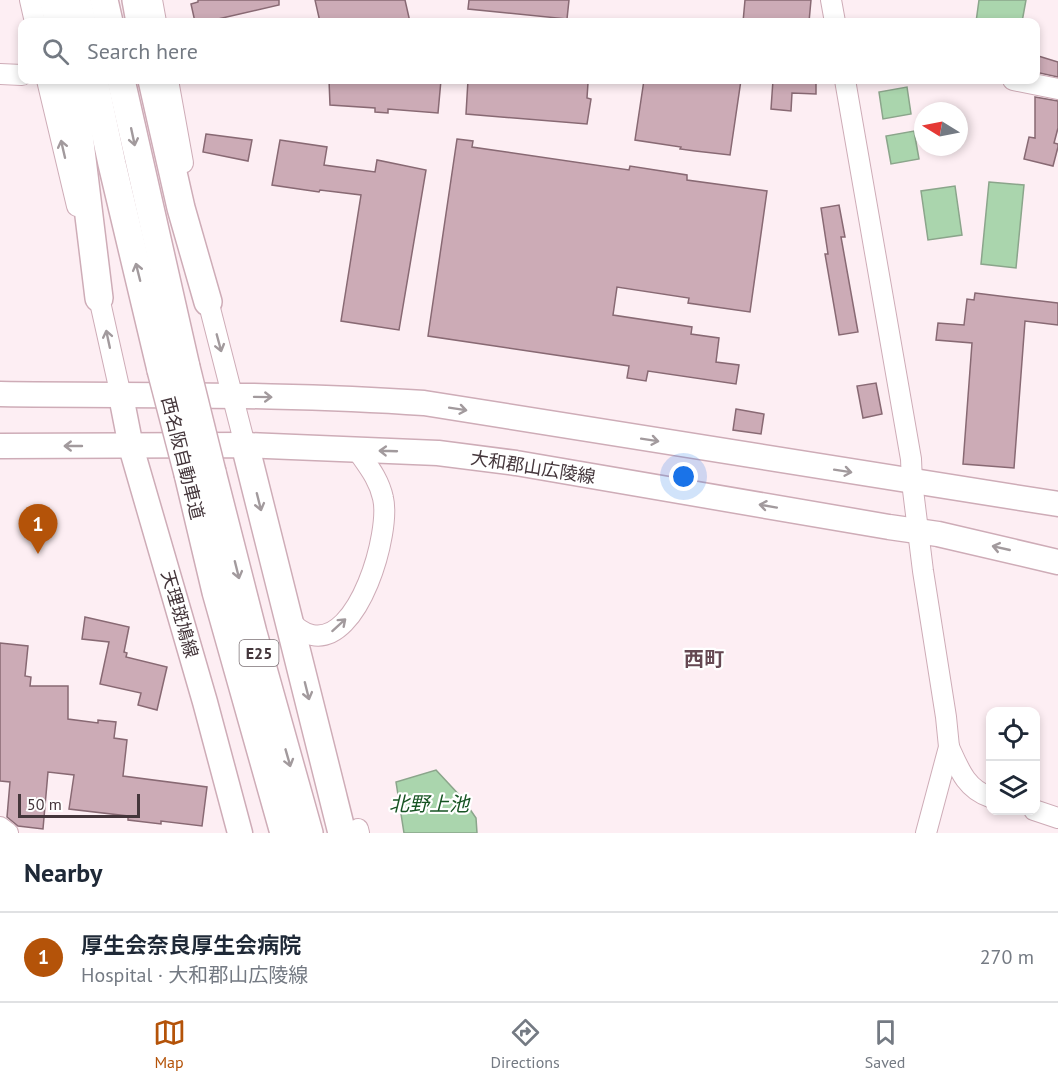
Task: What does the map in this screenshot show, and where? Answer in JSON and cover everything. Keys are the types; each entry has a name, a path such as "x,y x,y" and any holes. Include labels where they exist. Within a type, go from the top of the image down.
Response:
{"highway":[{"path":"53,0 58,18"},
{"path":"77,0 81,18"},
{"path":"104,0 108,18"},
{"path":"136,0 139,18"},
{"path":"71,84 99,298"},
{"name":"西名阪自動車道","path":"95,84 112,164 174,368 200,473 253,633 309,833"},
{"name":"西名阪自動車道","path":"122,84 174,368"},
{"path":"153,84 181,208 208,302"},
{"path":"245,445 289,620 353,832"},
{"name":"西名阪自動車道","path":"200,473 216,592 284,833"},
{"path":"216,592 231,673 272,833"}],"main road":[{"path":"0,394 233,396 424,403 1058,504"},
{"name":"天理斑鳩線","path":"121,396 131,447 205,702 240,833"},
{"name":"大和郡山広陵線","path":"0,446 245,445 438,453 516,463 938,534 1058,562"}],"street":[{"path":"30,0 34,18"},
{"path":"152,0 155,18"},
{"path":"831,0 834,18"},
{"path":"0,74 18,75"},
{"path":"48,84 121,396"},
{"path":"169,84 208,302 245,445"},
{"path":"846,84 911,459 918,531 949,747 963,777 971,788 986,795"},
{"path":"1033,84 1058,89"},
{"path":"289,620 302,632 313,636 326,634 338,628 365,590 381,545 384,500 377,478 357,450"},
{"path":"926,833 949,747"},
{"path":"1040,812 1058,818"},
{"path":"0,827 8,833"}],"water":[{"path":"979,0 1026,0 1023,18 977,18"},
{"path":"907,87 911,114 883,119 879,92"},
{"path":"914,131 914,156 918,156 919,159 891,164 886,136"},
{"path":"989,182 1024,185 1016,268 981,264"},
{"path":"955,186 962,235 928,240 921,191"},
{"name":"北野上池","path":"436,770 463,799 476,818 477,833 404,833 396,782"}],"building":[{"path":"198,0 279,0 279,5 222,18 194,18 191,4"},
{"path":"315,0 405,0 409,18 319,18"},
{"path":"469,0 569,0 567,18 468,9"},
{"path":"745,0 811,0 809,18 743,18"},
{"path":"1040,57 1058,62 1058,77 1040,73"},
{"path":"329,84 441,84 438,113 388,109 388,113 375,112 375,108 330,105"},
{"path":"468,84 588,84 587,98 591,99 587,124 466,114"},
{"path":"643,84 740,84 730,155 680,149 681,147 635,140"},
{"path":"773,84 816,84 816,94 792,93 791,111 771,109"},
{"path":"1035,97 1058,101 1058,128 1054,143 1058,144 1058,147 1053,166 1024,159 1029,137 1035,138"},
{"path":"206,134 252,140 248,161 203,152"},
{"path":"457,139 473,141 472,147 629,170 630,166 687,175 687,180 767,191 750,312 688,303 689,298 617,287 613,315 692,327 691,334 719,338 716,362 739,365 736,384 648,371 646,381 627,378 629,366 428,336"},
{"path":"280,140 327,147 324,165 375,172 377,160 426,170 399,330 341,321 361,195 272,185"},
{"path":"839,205 845,237 841,237 858,332 839,335 825,254 828,254 821,208"},
{"path":"975,293 1058,303 1058,325 1025,321 1014,468 963,464 972,343 936,340 938,323 964,325 967,299 974,300"},
{"path":"876,383 882,414 863,418 857,386"},
{"path":"736,409 764,414 761,434 733,430"},
{"path":"85,617 129,627 124,652 127,653 126,657 167,667 157,710 138,705 141,693 100,684 109,642 82,639"},
{"path":"0,643 28,646 25,676 31,677 30,686 68,686 68,719 98,723 98,720 116,722 114,738 127,740 123,776 207,787 202,826 128,820 128,816 69,809 74,775 48,772 43,829 18,826 7,817 10,782 0,781"}],"place":[{"name":"厚生会奈良厚生会病院","path":"38,554"}],"district":[{"name":"西町","path":"704,659"}]}
